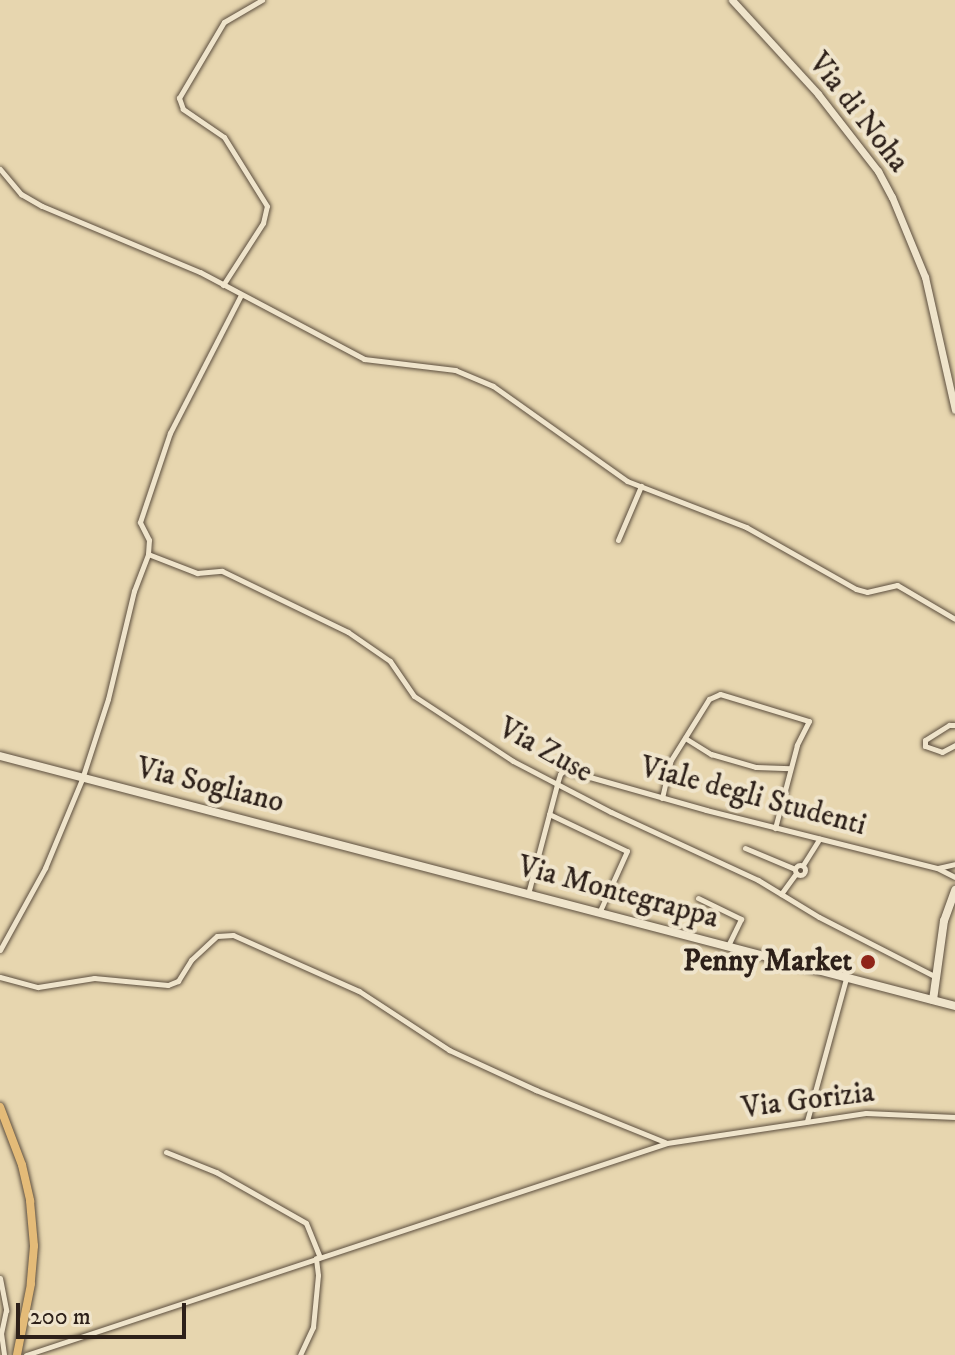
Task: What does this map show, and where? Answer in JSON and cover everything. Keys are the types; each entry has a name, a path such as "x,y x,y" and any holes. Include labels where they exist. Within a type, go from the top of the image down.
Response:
{"main road":[{"name":"Via Sogliano","path":"0,756 408,861"},
{"name":"Via Montegrappa","path":"408,861 955,1006"},
{"path":"933,1000 944,921 955,890"},
{"path":"0,1107 22,1165 30,1201 33,1259 17,1355"}],"street":[{"path":"223,285 263,223 267,206 224,137 183,109 179,98 224,22 262,0"},
{"name":"Via di Noha","path":"732,0 818,94 885,184 925,277 955,410"},
{"path":"0,169 21,194 42,206 223,285 364,359 455,370 493,386 619,476 746,527 856,589 867,592 897,585 955,619"},
{"path":"0,950 45,868 82,779 108,699 134,591 148,554 149,540 140,522 170,433 241,295"},
{"path":"618,540 641,486"},
{"name":"Via Zuse","path":"148,554 197,573 222,571 348,632 390,661 414,696 513,761 781,894 937,977"},
{"path":"662,798 671,760 709,699 720,694 806,718 809,725 797,745 775,828"},
{"path":"955,725 925,740 925,746 942,752 955,745"},
{"path":"685,738 711,754 756,767 790,768"},
{"name":"Viale degli Studenti","path":"557,784 560,774 574,770 662,798 937,868"},
{"path":"528,894 557,784"},
{"path":"549,814 627,851 599,913"},
{"path":"781,894 819,839"},
{"path":"745,848 796,871"},
{"path":"937,868 955,864"},
{"path":"937,868 955,877"},
{"path":"698,898 741,919 728,947"},
{"path":"0,977 38,987 94,978 168,985 178,981 191,960 217,936 233,935 359,991 449,1050 536,1090 667,1143"},
{"path":"807,1121 846,978"},
{"name":"Via Gorizia","path":"26,1355 667,1143 866,1113 955,1117"},
{"path":"166,1152 216,1172 306,1223 318,1258 318,1275 313,1327 300,1355"},
{"path":"0,1278 6,1310 1,1333 4,1355"}],"place":[{"name":"Penny Market","path":"868,962"}]}
